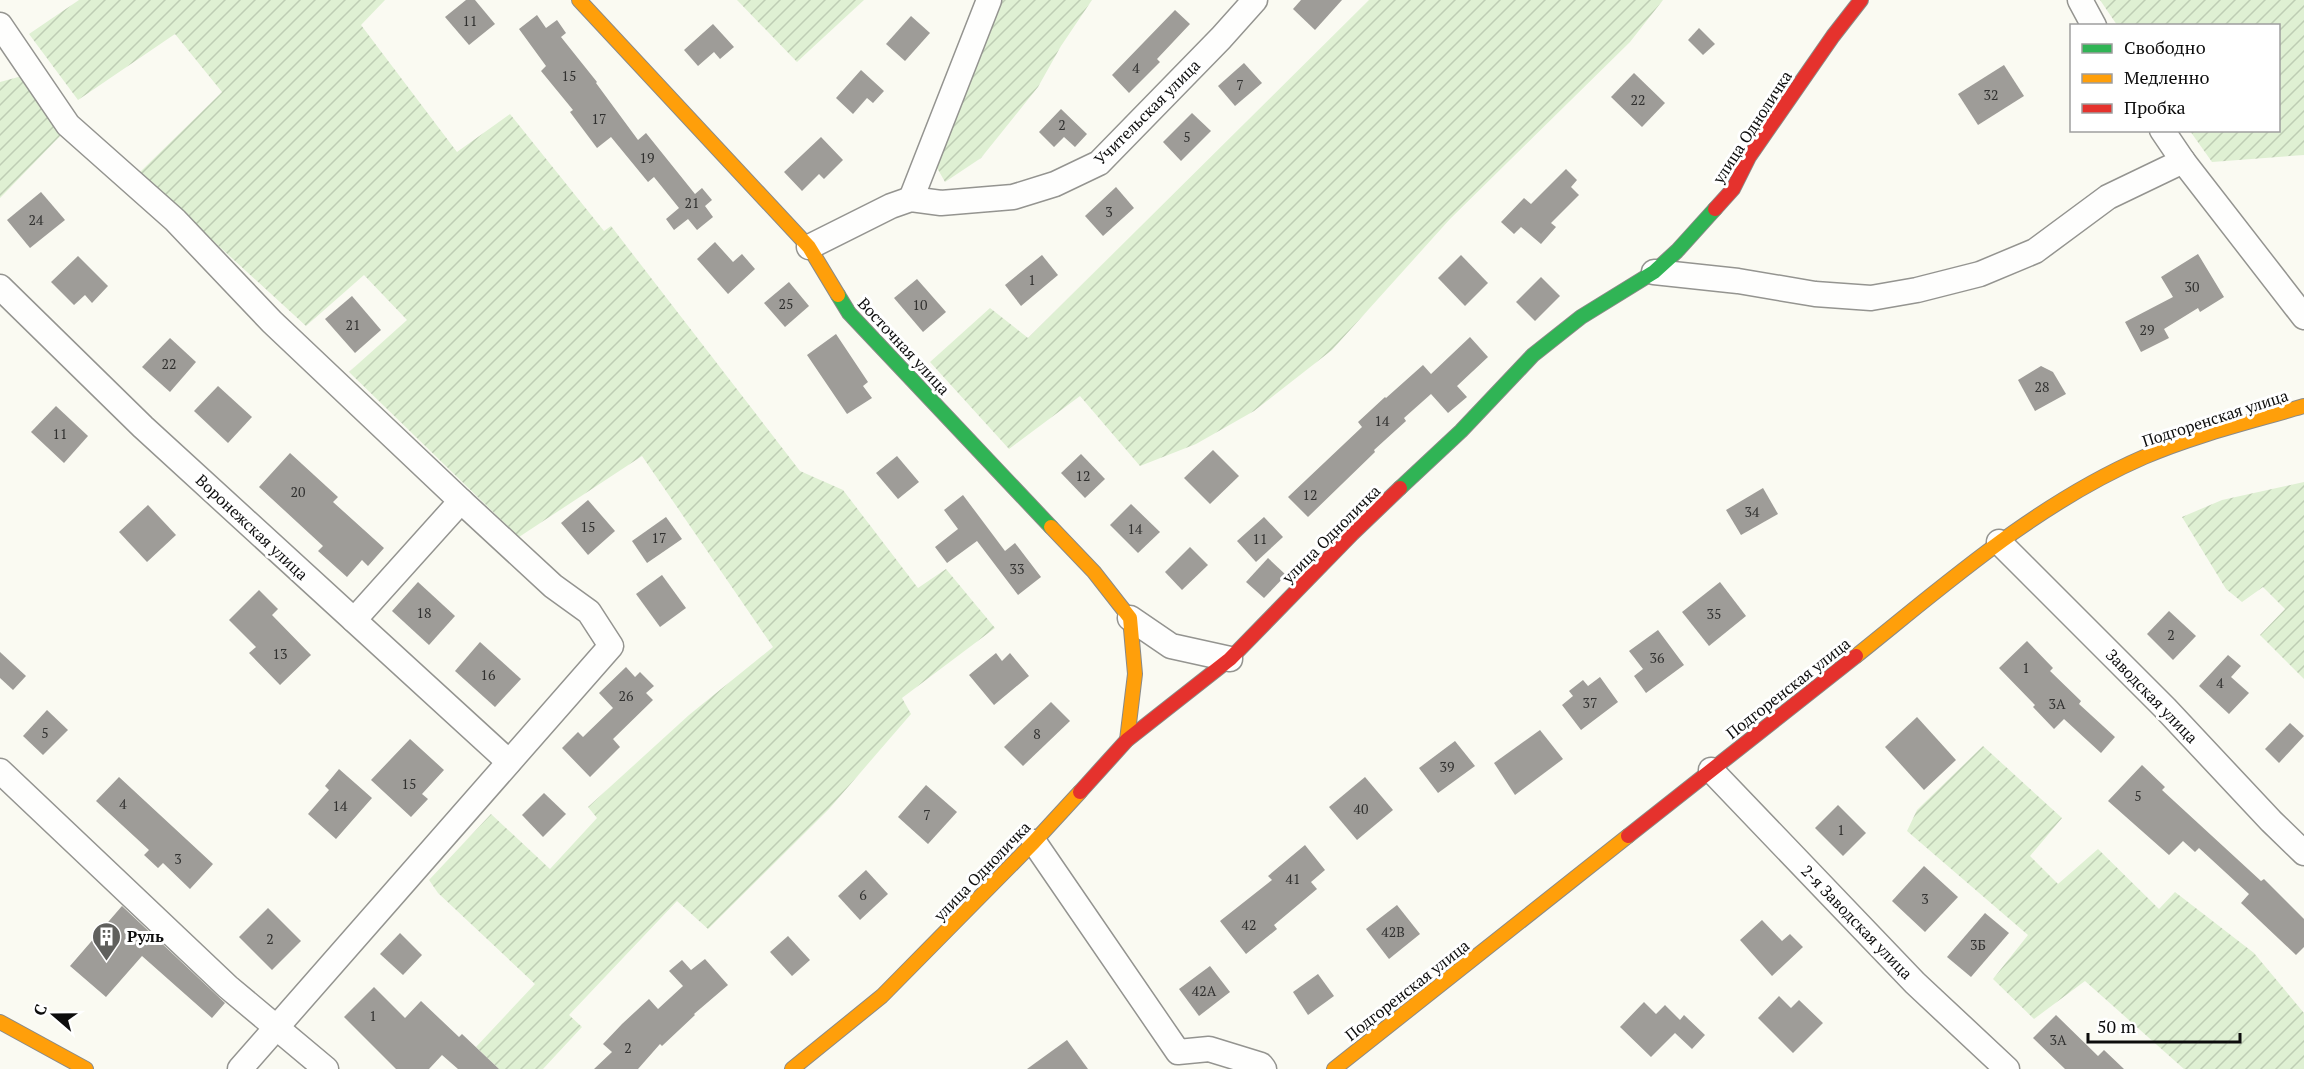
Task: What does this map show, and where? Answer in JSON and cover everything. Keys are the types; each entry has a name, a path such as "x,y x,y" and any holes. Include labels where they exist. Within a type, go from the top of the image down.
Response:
{"street":[{"name":"Восточная улица","path":"579,0 809,247 849,313 1094,573 1130,618"},
{"path":"911,199 989,0"},
{"name":"Учительская улица","path":"809,247 891,206 911,199 940,203 1013,197 1054,184 1099,163 1255,0"},
{"name":"улица Одноличка","path":"792,1069 882,996 1034,842 1127,740 1230,659 1352,534 1461,431 1533,355 1581,317 1654,272 1677,251 1733,189 1749,157 1833,36 1861,0"},
{"path":"2080,0 2093,24"},
{"path":"0,25 69,125 175,220 272,322 461,501 553,586 590,612 611,646 240,1069"},
{"path":"2163,132 2183,161 2304,317"},
{"path":"1654,272 1738,280 1815,294 1871,298 1917,290 1980,274 2035,251 2108,197 2183,161"},
{"name":"Воронежская улица","path":"0,287 143,427 509,762"},
{"name":"Подгоренская улица","path":"1334,1069 1999,542 2075,492 2142,458 2220,430 2304,406"},
{"path":"354,620 461,501"},
{"name":"Заводская улица","path":"1999,542 2165,708 2304,853"},
{"path":"1130,618 1171,646 1230,659"},
{"path":"1127,740 1135,674 1130,618"},
{"name":"2-я Заводская улица","path":"1711,770 1915,982 2007,1069"},
{"path":"0,771 228,987 278,1026 326,1069"},
{"path":"1034,842 1178,1052 1209,1049 1261,1065 1264,1069"},
{"path":"0,1022 86,1069"}],"green space":[{"path":"79,0 385,0 361,25 457,152 510,114 604,231 611,226 800,471 843,490 918,588 946,569 995,628 902,698 911,714 829,809 708,929 677,901 569,1015 582,1027 543,1069 499,1069 476,1047 535,984 438,893 429,880 491,814 550,869 597,818 588,807 689,715 773,647 642,456 519,537 349,372 407,320 364,275 306,326 139,173 222,92 175,34 78,100 29,34"},
{"path":"737,0 864,0 797,62"},
{"path":"1001,0 1092,0 1061,46 1038,87 981,158 945,182 936,166"},
{"path":"1369,0 1663,0 1630,42 1450,219 1332,350 1254,411 1196,444 1140,466 1080,396 1009,449 930,362 990,308 1028,338"},
{"path":"2100,0 2304,0 2304,155 2212,162 2191,132 2280,132 2280,24 2116,24"},
{"path":"22,76 64,132 0,198 0,82"},
{"path":"2304,482 2304,679 2260,635 2285,609 2263,587 2242,602 2226,589 2182,517 2222,500"},
{"path":"1983,746 2062,818 2030,856 2058,884 2098,849 2159,909 2175,892 2254,953 2304,1013 2304,1069 2184,1069 2085,981 2034,1019 1993,979 2028,935 1907,831 1917,810"}],"building":[{"path":"466,0 475,0 495,24 469,45 445,17"},
{"path":"1301,0 1342,0 1315,30 1293,9"},
{"path":"1175,10 1190,24 1157,59 1160,62 1129,93 1112,75"},
{"path":"537,15 546,28 557,20 566,33 561,37 597,82 638,140 646,133 695,194 702,188 712,200 705,206 713,217 697,230 688,219 674,230 666,219 679,208 654,177 648,182 611,137 597,148 570,112 573,110 541,71 546,66 519,29"},
{"path":"911,16 930,33 905,61 886,44"},
{"path":"713,24 734,47 720,59 714,52 698,66 684,50"},
{"path":"1699,28 1715,44 1703,55 1688,40"},
{"path":"1244,63 1262,83 1235,106 1218,86"},
{"path":"2004,65 2024,96 1978,125 1958,94"},
{"path":"861,70 884,91 873,103 867,98 853,114 836,98"},
{"path":"1634,73 1665,103 1642,127 1611,97"},
{"path":"1061,109 1087,134 1075,147 1064,137 1054,147 1039,132"},
{"path":"1192,113 1211,131 1181,161 1163,142"},
{"path":"821,137 843,160 824,179 819,174 802,191 784,172"},
{"path":"1566,169 1577,180 1571,187 1579,195 1551,223 1556,227 1541,244 1521,227 1514,234 1501,222 1524,198 1531,204"},
{"path":"1116,187 1134,208 1103,236 1085,216"},
{"path":"41,192 65,220 30,248 7,220"},
{"path":"715,242 733,262 742,254 755,269 728,294 697,259"},
{"path":"2198,254 2224,297 2200,312 2198,308 2164,329 2169,338 2141,352 2125,322 2173,297 2161,277"},
{"path":"1042,255 1058,275 1021,306 1005,285"},
{"path":"1461,255 1488,283 1465,306 1438,278"},
{"path":"78,256 108,286 92,303 85,295 74,305 51,282"},
{"path":"1541,277 1560,296 1535,321 1516,302"},
{"path":"917,279 946,312 923,332 894,298"},
{"path":"789,282 809,306 785,327 764,303"},
{"path":"352,296 381,330 355,353 325,319"},
{"path":"836,334 868,382 863,386 872,398 847,414 807,355"},
{"path":"1470,337 1488,357 1457,386 1467,397 1448,413 1431,394 1404,418 1406,421 1308,517 1288,497 1362,427 1358,422 1385,397 1423,365 1431,374"},
{"path":"170,338 196,362 170,392 142,367"},
{"path":"2041,366 2053,372 2066,394 2035,411 2018,380"},
{"path":"218,386 252,417 228,443 194,411"},
{"path":"56,406 88,436 64,463 31,432"},
{"path":"1213,450 1239,476 1210,504 1184,478"},
{"path":"290,453 338,497 333,502 384,548 368,566 362,560 347,577 318,551 323,546 259,487"},
{"path":"1081,454 1105,479 1085,498 1061,473"},
{"path":"897,456 919,482 898,499 876,473"},
{"path":"1763,488 1778,514 1741,535 1726,510"},
{"path":"963,495 1005,551 1015,543 1041,577 1018,595 977,541 947,563 935,547 958,529 944,510"},
{"path":"588,500 615,531 588,555 561,523"},
{"path":"1131,504 1160,532 1138,553 1110,525"},
{"path":"148,505 176,535 147,562 119,532"},
{"path":"666,517 682,539 647,563 632,541"},
{"path":"1264,517 1283,537 1256,562 1237,541"},
{"path":"1190,547 1208,565 1182,590 1165,572"},
{"path":"1268,558 1286,575 1264,598 1246,582"},
{"path":"662,575 686,608 660,627 636,594"},
{"path":"418,582 455,616 429,645 392,611"},
{"path":"1720,582 1746,616 1709,646 1682,612"},
{"path":"259,590 278,609 272,615 311,655 280,685 249,653 256,647 229,620"},
{"path":"2169,611 2196,636 2173,660 2147,634"},
{"path":"1658,630 1684,665 1646,693 1634,676 1643,669 1629,651"},
{"path":"2027,641 2053,668 2050,671 2081,701 2079,704 2115,737 2101,753 2064,719 2054,729 2033,707 2035,705 1999,668"},
{"path":"480,642 521,679 495,707 455,671"},
{"path":"0,652 26,676 13,690 0,678"},
{"path":"996,653 1002,661 1010,653 1029,676 994,705 969,675"},
{"path":"2228,655 2241,666 2231,677 2249,693 2229,714 2199,686"},
{"path":"626,667 635,677 640,672 654,686 646,693 653,700 613,739 620,747 590,777 562,748 578,732 583,737 613,708 599,693"},
{"path":"1600,677 1618,702 1581,730 1562,705 1573,696 1569,691 1583,680 1588,686"},
{"path":"1051,702 1070,721 1023,766 1004,747"},
{"path":"47,710 68,730 43,755 23,736"},
{"path":"1917,717 1956,760 1924,790 1885,747"},
{"path":"2290,723 2304,736 2279,763 2265,749"},
{"path":"1540,730 1563,759 1515,795 1494,763"},
{"path":"410,739 444,770 422,794 428,799 411,817 371,780"},
{"path":"1455,741 1475,766 1438,793 1419,768"},
{"path":"2142,765 2165,787 2162,790 2261,881 2264,879 2304,919 2304,947 2296,955 2241,903 2249,894 2199,848 2195,852 2183,841 2169,855 2108,801"},
{"path":"339,769 372,798 336,839 308,814 329,790 325,786"},
{"path":"119,777 213,864 190,889 163,863 158,868 144,855 149,850 96,801"},
{"path":"1365,777 1393,810 1357,840 1329,807"},
{"path":"926,785 957,812 928,844 898,817"},
{"path":"544,793 566,814 543,837 522,815"},
{"path":"1838,805 1866,833 1843,856 1815,828"},
{"path":"1305,845 1325,870 1311,882 1317,889 1274,925 1277,929 1246,954 1220,921 1272,880 1268,876"},
{"path":"1924,866 1958,897 1925,932 1892,901"},
{"path":"866,870 888,894 860,920 838,896"},
{"path":"1397,905 1420,934 1389,959 1366,929"},
{"path":"122,906 225,1003 212,1018 142,956 106,997 70,966"},
{"path":"268,908 301,941 272,970 239,937"},
{"path":"1985,913 2009,933 1971,977 1947,957"},
{"path":"1762,920 1782,941 1790,934 1803,947 1772,976 1740,940"},
{"path":"400,933 422,955 403,975 380,954"},
{"path":"788,936 810,960 792,976 770,952"},
{"path":"705,959 728,985 662,1046 660,1044 638,1069 594,1069 612,1052 603,1044 622,1024 649,999 658,1009 683,986 669,971 682,960 691,970"},
{"path":"1210,966 1230,992 1199,1016 1179,989"},
{"path":"1318,974 1334,996 1308,1015 1293,992"},
{"path":"374,987 405,1018 421,1001 459,1037 462,1034 499,1069 458,1069 442,1055 429,1069 396,1069 344,1017"},
{"path":"1779,996 1791,1008 1799,1000 1823,1023 1793,1053 1758,1018"},
{"path":"1644,1002 1656,1014 1665,1005 1680,1020 1684,1015 1705,1035 1692,1049 1675,1033 1651,1057 1620,1027"},
{"path":"2056,1015 2098,1056 2104,1050 2124,1069 2065,1069 2033,1038"},
{"path":"1067,1040 1088,1069 1027,1069"}],"traffic: fast":[{"path":"1400,488 1461,431 1533,355 1581,317 1654,272 1677,251 1715,209"},
{"path":"838,295 849,313 1051,527"}],"traffic: slow":[{"path":"579,0 809,247 838,295"},
{"path":"1856,656 1959,573 2029,521 2104,476 2183,442 2304,406"},
{"path":"1051,527 1094,572 1130,618 1135,674 1127,740"},
{"path":"792,1069 882,996 1034,842 1080,792"},
{"path":"1334,1069 1628,836"},
{"path":"0,1022 86,1069"}],"traffic: jam":[{"path":"1715,209 1733,189 1749,157 1833,36 1861,0"},
{"path":"1080,792 1127,740 1230,659 1400,488"},
{"path":"1628,836 1856,656"}],"place":[{"name":"Руль","path":"106,962"}]}
